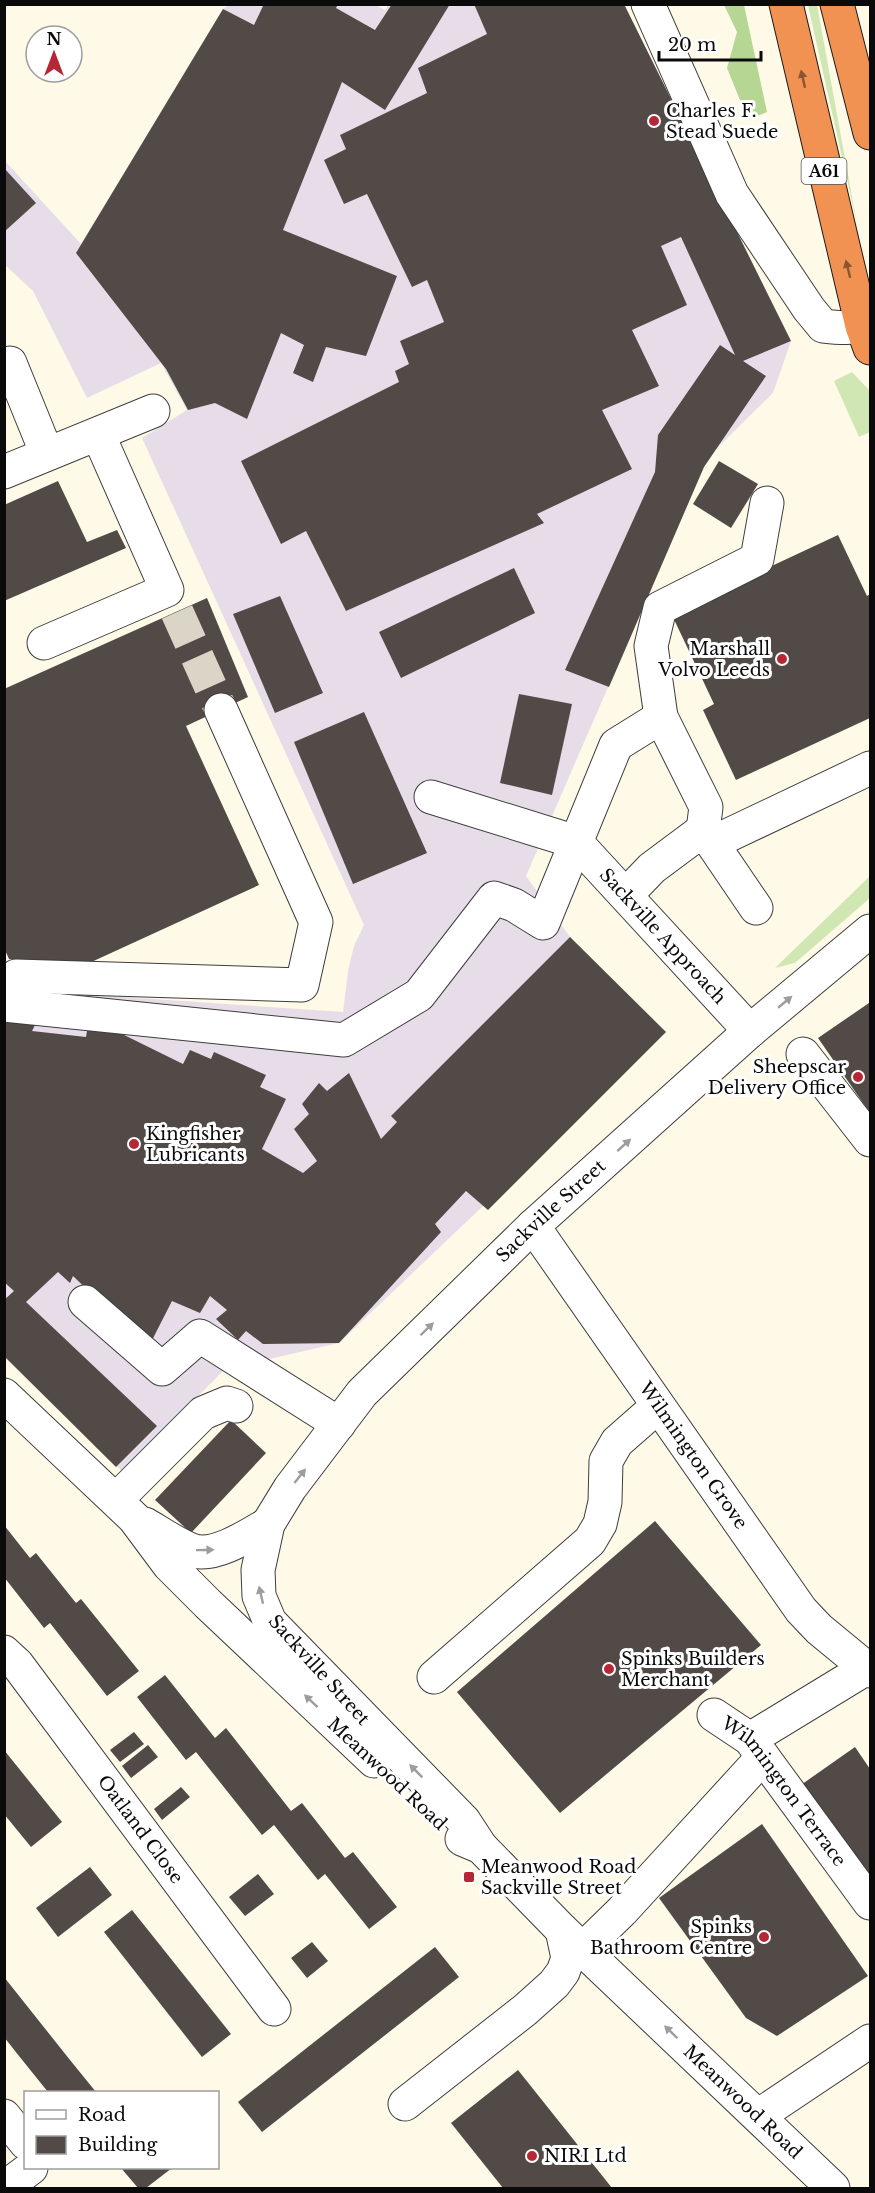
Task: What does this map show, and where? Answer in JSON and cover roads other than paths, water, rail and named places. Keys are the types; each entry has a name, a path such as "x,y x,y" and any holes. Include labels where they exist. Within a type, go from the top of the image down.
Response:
{"highway":[{"name":"A61","path":"786,4 867,331"},
{"path":"837,4 870,133"}],"street":[{"path":"648,4 732,194 809,309 823,326 867,331"},
{"path":"4,365 10,363 47,453"},
{"path":"4,472 153,411"},
{"path":"44,643 172,601 98,434"},
{"path":"756,908 708,837 706,807 661,717 651,646 660,608 757,559 767,503"},
{"path":"10,991 302,985 316,922 221,710"},
{"path":"10,991 344,1040 419,995 494,898 514,905 543,923 616,745 661,717"},
{"path":"626,895 652,867 708,837 870,768"},
{"path":"431,797 576,842"},
{"name":"Sackville Approach","path":"576,842 750,1031"},
{"name":"Sackville Street","path":"482,1847 464,1821 270,1622 259,1596 258,1570 268,1524 290,1488 362,1393 533,1226 750,1031 870,931"},
{"path":"803,1054 870,1140"},
{"name":"Wilmington Grove","path":"533,1226 801,1610 819,1629 869,1668"},
{"path":"85,1302 162,1369 200,1336 339,1424"},
{"name":"Meanwood Road","path":"4,1395 125,1509 169,1565 244,1640 451,1834 482,1847 573,1939 833,2188"},
{"path":"125,1509 203,1413 227,1403 236,1406"},
{"path":"434,1677 590,1541 600,1524 605,1502 606,1461 616,1442 658,1406"},
{"name":"Sackville Street","path":"125,1509 195,1551 215,1551 268,1524"},
{"name":"Oatland Close","path":"4,1652 16,1664 274,2009"},
{"path":"405,2104 525,2010 554,1984 563,1972 573,1939 622,1911 756,1748 869,1668"},
{"name":"Wilmington Terrace","path":"714,1715 756,1748 870,1903"},
{"path":"758,2116 870,2041"},
{"path":"4,2116 24,2141"},
{"path":"4,2188 29,2169"}],"tunnel":[{"path":"177,612 221,710"}],"place":[{"name":"Charles F. Stead Suede","path":"654,121"},
{"name":"Marshall Volvo Leeds","path":"782,659"},
{"name":"Sheepscar Delivery Office","path":"858,1077"},
{"name":"Kingfisher Lubricants","path":"134,1144"},
{"name":"Spinks Builders Merchant","path":"609,1669"},
{"name":"Meanwood Road Sackville Street","path":"469,1877"},
{"name":"Spinks Bathroom Centre","path":"764,1937"},
{"name":"NIRI Ltd","path":"532,2156"}]}
